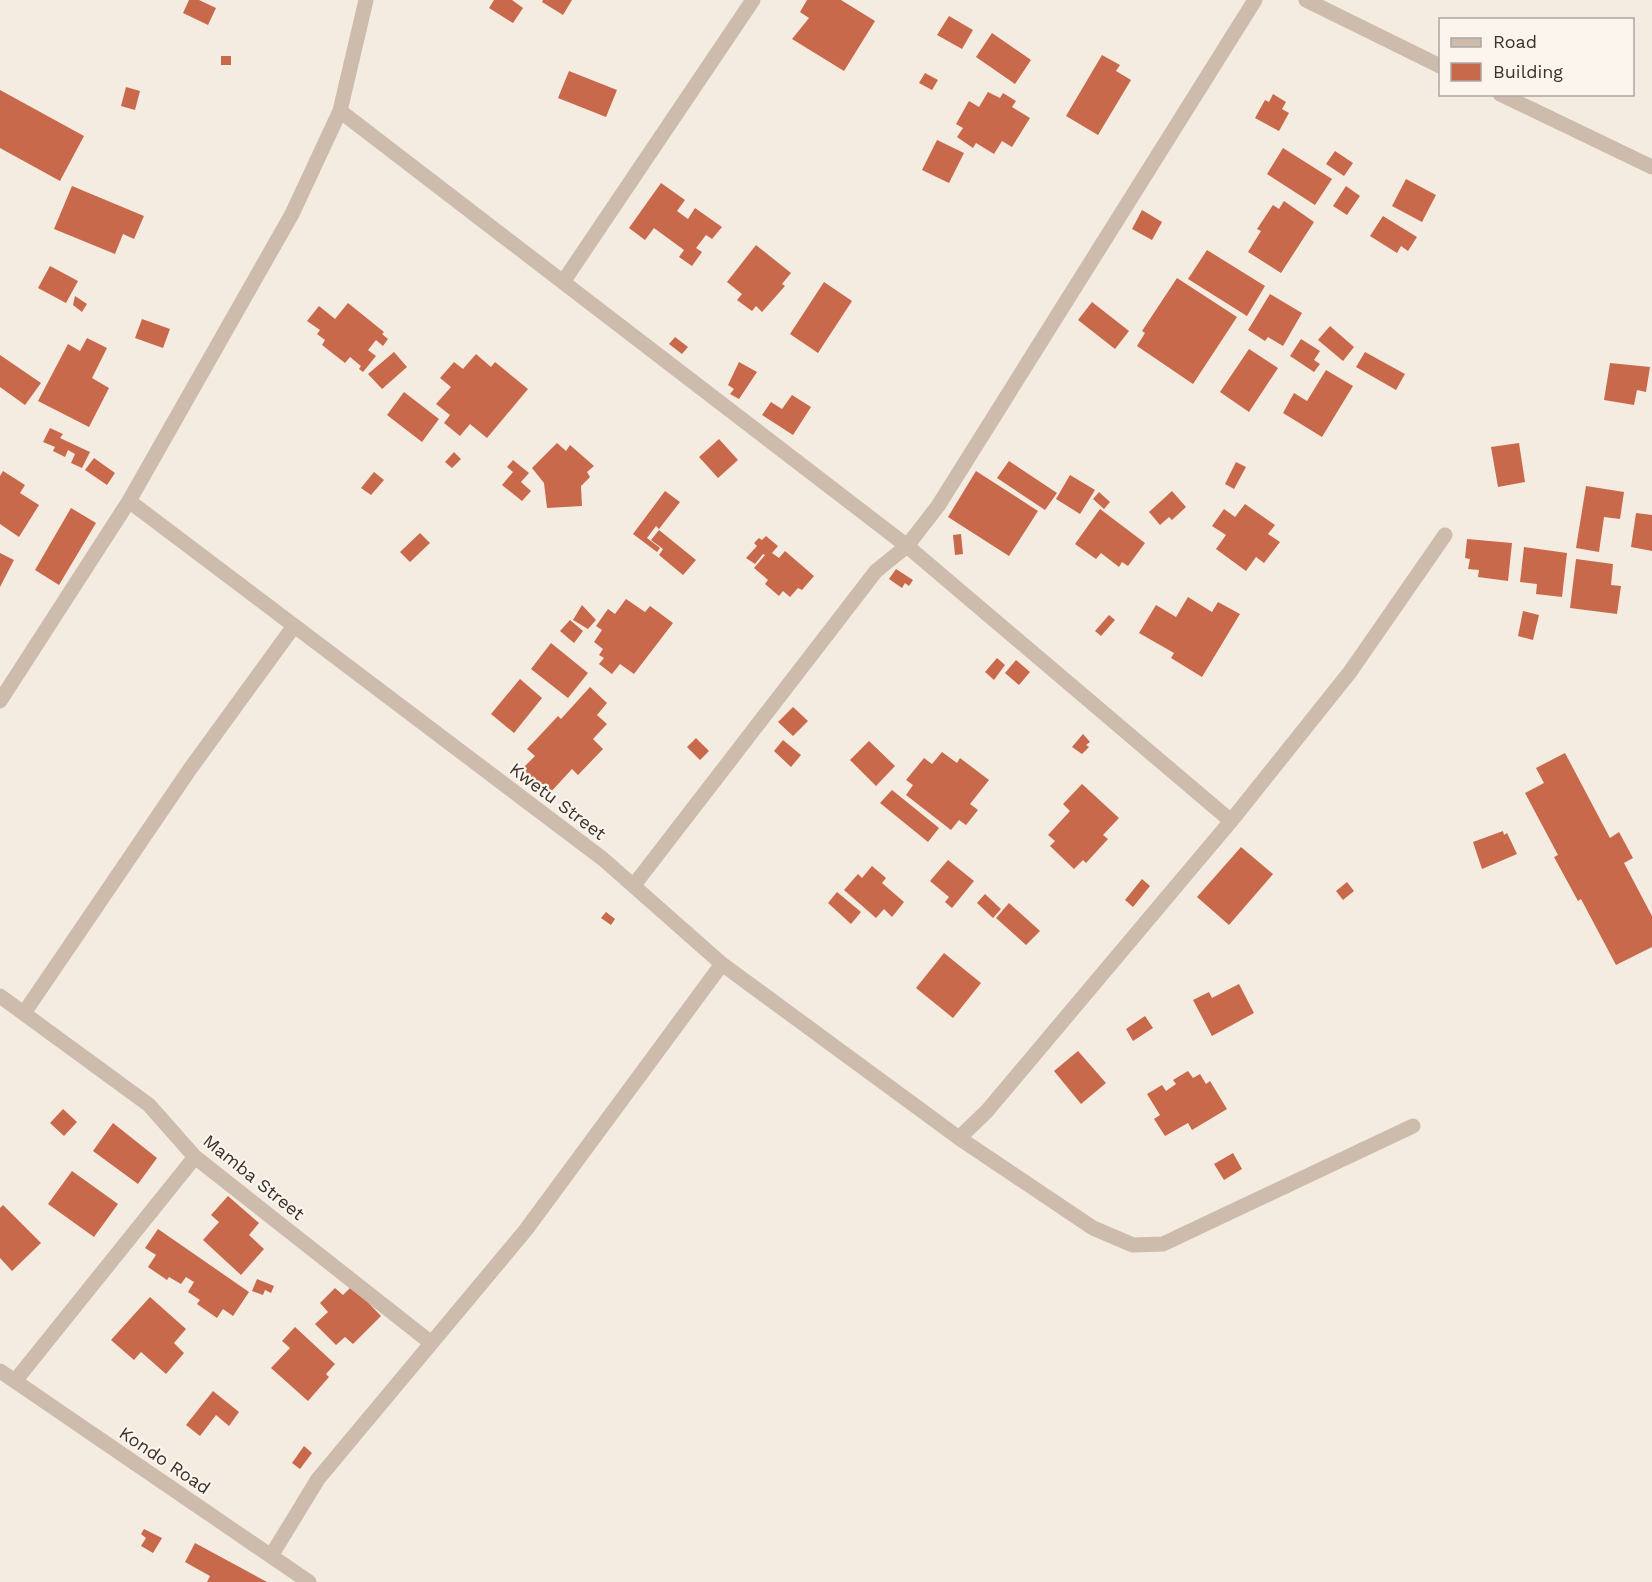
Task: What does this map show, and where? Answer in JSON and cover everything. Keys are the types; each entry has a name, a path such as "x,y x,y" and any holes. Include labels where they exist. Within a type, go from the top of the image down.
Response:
{"street":[{"path":"0,701 129,501 292,214 340,111 366,0"},
{"path":"563,282 753,0"},
{"path":"634,885 876,571 907,546 938,506 1255,0"},
{"path":"1306,0 1439,66"},
{"path":"1504,96 1652,167"},
{"path":"340,111 907,546 1231,821"},
{"name":"Kwetu Street","path":"129,501 634,885 723,964 958,1138 1093,1228 1133,1245 1163,1244 1413,1126"},
{"path":"958,1138 987,1111 1231,821 1350,672 1445,535"},
{"path":"24,1013 189,769 294,626"},
{"path":"271,1556 318,1479 430,1342 525,1231 723,964"},
{"name":"Mamba Street","path":"0,996 149,1105 195,1156 430,1342"},
{"path":"15,1382 195,1156"},
{"name":"Kondo Road","path":"0,1371 309,1582"}],"building":[{"path":"189,0 199,0 216,8 208,25 183,13"},
{"path":"494,0 512,0 523,8 513,23 489,8"},
{"path":"543,0 572,0 563,15 542,2"},
{"path":"807,0 841,0 875,21 844,71 792,39 809,18 800,12"},
{"path":"949,16 973,30 962,49 937,35"},
{"path":"992,33 1031,60 1015,84 976,57"},
{"path":"1102,55 1120,65 1116,71 1131,80 1098,135 1066,116"},
{"path":"221,56 231,56 231,65 221,65"},
{"path":"569,71 617,90 606,117 558,98"},
{"path":"925,73 938,80 932,90 919,83"},
{"path":"126,87 140,91 135,110 121,106"},
{"path":"0,90 84,136 60,181 0,148"},
{"path":"988,92 1000,98 1003,93 1016,101 1012,107 1030,118 1012,147 1002,141 994,154 976,143 973,148 957,137 963,128 956,124 969,101 979,107"},
{"path":"1273,94 1286,102 1282,109 1289,113 1279,131 1255,118 1265,100 1269,102"},
{"path":"937,140 964,153 949,183 922,170"},
{"path":"1283,148 1332,179 1315,205 1267,174"},
{"path":"1335,151 1353,163 1344,176 1326,164"},
{"path":"1406,179 1436,195 1422,222 1392,206"},
{"path":"661,183 685,200 677,211 688,219 695,208 722,227 712,239 706,235 696,248 702,252 692,266 679,257 684,250 654,228 645,240 629,228"},
{"path":"72,186 144,216 134,239 123,234 115,254 54,229"},
{"path":"1346,186 1360,196 1347,215 1333,206"},
{"path":"1284,201 1314,222 1281,273 1248,252 1261,231 1257,229 1273,205 1279,209"},
{"path":"1142,210 1162,222 1152,240 1132,229"},
{"path":"1383,216 1417,237 1408,251 1401,246 1397,253 1370,236"},
{"path":"756,245 791,273 782,284 785,286 762,312 756,306 752,311 737,300 742,294 727,282"},
{"path":"1207,250 1265,286 1247,316 1188,279"},
{"path":"50,266 78,281 66,303 38,288"},
{"path":"1177,278 1237,317 1193,384 1137,346 1145,333 1142,331"},
{"path":"824,282 852,301 818,353 790,334"},
{"path":"1270,294 1302,313 1283,346 1268,337 1265,341 1248,330"},
{"path":"75,296 87,304 82,312 73,305"},
{"path":"1092,302 1129,331 1115,349 1078,320"},
{"path":"348,303 384,332 382,334 388,339 383,346 376,340 368,350 376,356 363,372 359,369 361,366 350,357 345,363 322,345 325,340 317,334 320,330 307,321 319,306 335,319"},
{"path":"142,319 170,329 163,348 135,338"},
{"path":"1330,326 1354,347 1343,361 1318,340"},
{"path":"675,337 688,347 682,354 669,344"},
{"path":"87,338 107,348 92,378 109,388 89,427 38,401 68,344 80,351"},
{"path":"1301,339 1320,351 1314,360 1320,364 1314,372 1290,356"},
{"path":"1249,349 1278,368 1249,412 1220,392"},
{"path":"394,352 407,367 382,389 368,374"},
{"path":"1365,352 1405,374 1396,390 1356,367"},
{"path":"476,354 491,367 495,362 528,389 487,438 470,424 460,436 444,423 450,415 436,404 451,387 440,378 454,362 463,369"},
{"path":"0,355 41,383 25,405 0,387"},
{"path":"739,362 757,372 739,399 730,394 734,389 728,385"},
{"path":"1610,363 1650,367 1646,392 1637,390 1634,405 1604,400"},
{"path":"1326,370 1353,386 1322,437 1283,413 1294,393 1307,401"},
{"path":"404,392 439,419 422,442 387,415"},
{"path":"792,395 811,407 793,435 762,415 771,402 782,409"},
{"path":"50,428 63,434 60,438 90,452 82,468 71,463 75,454 68,450 65,457 53,451 55,447 43,442"},
{"path":"719,439 738,460 718,478 699,457"},
{"path":"557,443 566,451 570,445 594,466 587,472 590,477 581,486 582,506 547,508 544,483 532,468"},
{"path":"1519,443 1525,482 1498,487 1491,447"},
{"path":"454,452 461,459 452,468 445,462"},
{"path":"94,458 115,473 107,485 85,470"},
{"path":"513,460 529,473 521,482 531,491 522,501 502,485 513,472 507,467"},
{"path":"1009,461 1057,493 1045,510 997,478"},
{"path":"1236,462 1246,467 1234,489 1225,484"},
{"path":"3,471 25,485 20,493 39,505 19,537 0,524 0,476"},
{"path":"976,471 1038,511 1009,556 948,517"},
{"path":"374,472 384,480 371,495 361,488"},
{"path":"1070,475 1095,490 1080,514 1056,499"},
{"path":"1586,486 1624,492 1620,519 1604,517 1599,552 1576,548"},
{"path":"665,491 680,502 659,529 656,526 647,538 660,548 657,552 633,534"},
{"path":"1172,491 1186,507 1172,520 1169,517 1160,525 1149,512"},
{"path":"1099,492 1110,502 1104,509 1093,499"},
{"path":"1245,504 1275,525 1268,534 1280,542 1264,563 1256,557 1246,571 1216,549 1226,535 1212,526 1224,509 1235,517"},
{"path":"71,508 96,523 59,585 35,570"},
{"path":"1100,509 1145,543 1128,566 1122,562 1119,567 1101,553 1096,559 1075,544"},
{"path":"1636,513 1652,515 1652,551 1631,547"},
{"path":"659,530 696,560 683,575 659,555 663,549 651,540"},
{"path":"420,533 430,543 410,562 400,552"},
{"path":"961,534 963,554 955,555 953,535"},
{"path":"766,536 778,546 772,553 779,558 785,551 814,576 802,590 798,588 790,597 783,591 779,596 765,584 768,580 754,568 765,555 763,554 755,564 746,558 757,546 754,543"},
{"path":"1467,539 1512,543 1508,581 1478,577 1479,570 1468,569 1470,559 1465,558"},
{"path":"1524,547 1567,553 1562,597 1536,594 1537,584 1520,582"},
{"path":"0,553 14,560 0,587"},
{"path":"1576,559 1613,564 1611,585 1621,586 1617,614 1570,608"},
{"path":"896,569 913,580 909,586 905,583 902,588 889,579"},
{"path":"1188,597 1212,612 1218,602 1240,614 1202,677 1171,658 1174,653 1139,633 1156,605 1176,617"},
{"path":"626,599 645,612 650,606 673,623 634,674 620,664 612,674 599,664 604,658 599,655 603,649 594,642 602,630 596,626 608,609 615,614"},
{"path":"582,605 596,620 588,629 573,620"},
{"path":"1523,611 1539,615 1533,640 1518,636"},
{"path":"1109,615 1115,620 1101,636 1095,631"},
{"path":"570,620 583,631 574,643 560,631"},
{"path":"551,643 588,673 568,698 531,669"},
{"path":"997,658 1005,665 994,680 985,672"},
{"path":"1016,660 1030,672 1019,685 1005,673"},
{"path":"520,679 542,698 514,733 491,714"},
{"path":"590,687 607,703 597,715 607,724 593,739 603,749 578,775 572,769 548,795 521,770 535,756 527,749 558,716 561,719"},
{"path":"793,707 808,721 793,736 778,722"},
{"path":"1083,734 1090,742 1086,745 1089,747 1082,754 1072,747"},
{"path":"696,738 709,751 700,760 687,747"},
{"path":"783,740 801,755 791,767 774,751"},
{"path":"869,741 895,766 876,786 850,760"},
{"path":"942,752 957,763 960,758 989,780 970,804 978,810 966,825 959,820 951,830 906,795 913,785 906,780 924,758 932,764"},
{"path":"1565,753 1610,838 1619,832 1633,858 1624,863 1652,916 1652,947 1616,965 1581,899 1578,901 1554,857 1558,855 1525,793 1544,783 1536,768"},
{"path":"1082,784 1119,818 1103,835 1108,839 1086,863 1083,860 1074,869 1050,846 1055,841 1048,835 1070,811 1063,804"},
{"path":"892,790 939,828 928,842 880,803"},
{"path":"1503,831 1504,835 1507,833 1517,854 1482,869 1473,842"},
{"path":"1241,847 1273,874 1229,925 1197,897"},
{"path":"948,860 974,881 952,908 945,902 949,897 930,881"},
{"path":"872,866 886,878 882,883 904,902 892,917 884,909 876,918 844,890 858,874 862,878"},
{"path":"1142,879 1150,886 1133,907 1125,900"},
{"path":"1347,882 1354,891 1343,900 1336,891"},
{"path":"837,892 861,912 851,924 828,903"},
{"path":"985,894 1001,909 993,918 977,903"},
{"path":"1009,903 1040,931 1026,945 996,918"},
{"path":"606,912 615,919 611,925 601,918"},
{"path":"944,953 981,983 953,1018 916,988"},
{"path":"1239,984 1254,1013 1212,1036 1193,1000 1209,992 1212,998"},
{"path":"1145,1016 1153,1028 1133,1041 1126,1029"},
{"path":"1078,1051 1106,1083 1081,1104 1054,1071"},
{"path":"1188,1071 1193,1078 1200,1074 1206,1084 1210,1081 1227,1109 1192,1130 1188,1123 1165,1136 1154,1119 1160,1115 1147,1094 1162,1085 1166,1091 1176,1084 1173,1080"},
{"path":"63,1109 77,1122 64,1136 50,1123"},
{"path":"113,1123 157,1158 138,1184 93,1151"},
{"path":"1233,1153 1242,1169 1224,1180 1214,1164"},
{"path":"72,1171 118,1204 94,1237 48,1204"},
{"path":"228,1196 259,1223 249,1235 264,1249 241,1275 203,1240 219,1222 211,1215"},
{"path":"3,1205 41,1243 12,1271 0,1258 0,1208"},
{"path":"158,1229 249,1292 233,1316 223,1309 217,1318 197,1304 200,1300 188,1292 194,1282 186,1277 181,1284 169,1277 167,1280 148,1267 156,1255 145,1248"},
{"path":"257,1279 274,1286 271,1293 265,1290 263,1295 252,1291"},
{"path":"352,1286 381,1316 353,1344 345,1337 336,1345 315,1324 328,1312 320,1303 335,1288 343,1295"},
{"path":"150,1297 186,1329 174,1343 184,1353 166,1374 141,1352 134,1360 111,1340"},
{"path":"295,1327 335,1364 326,1374 329,1377 308,1401 271,1368 290,1348 282,1341"},
{"path":"213,1391 239,1412 229,1426 216,1415 200,1436 186,1425"},
{"path":"304,1446 312,1453 300,1469 292,1463"},
{"path":"144,1529 162,1538 153,1553 141,1546 146,1538 141,1534"},
{"path":"195,1543 267,1582 207,1582 210,1576 185,1562"}]}
